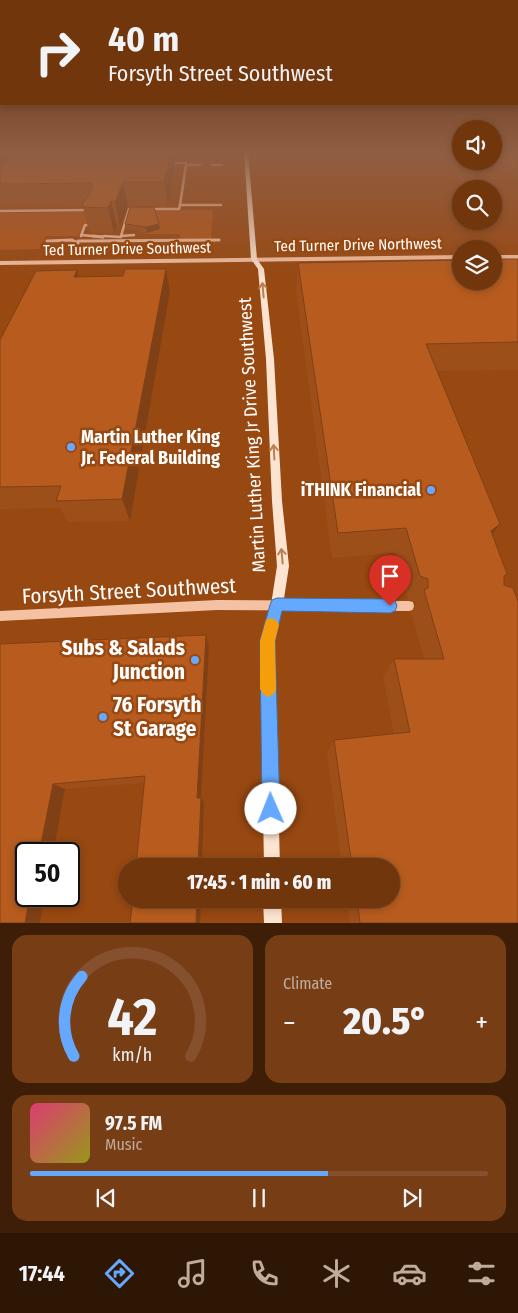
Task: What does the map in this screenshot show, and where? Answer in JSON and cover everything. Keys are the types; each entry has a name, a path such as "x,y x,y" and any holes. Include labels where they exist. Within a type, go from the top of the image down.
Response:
{"main road":[{"name":"Martin Luther King Jr Drive Southwest","path":"249,195 254,259 261,269 270,359 276,501 282,566 277,605 267,641 272,858"},
{"path":"272,908 273,923"}],"street":[{"path":"180,206 182,195"},
{"path":"149,209 179,209 180,206 221,205"},
{"path":"120,239 129,209 139,209"},
{"path":"0,211 96,210"},
{"path":"92,217 89,225 85,225 81,236 120,239 134,235"},
{"path":"177,241 178,235"},
{"path":"47,241 72,240 78,242 103,239 219,240"},
{"path":"502,257 518,256"},
{"name":"Ted Turner Drive Northwest","path":"254,259 452,257"},
{"name":"Ted Turner Drive Southwest","path":"0,263 254,259"},
{"name":"Forsyth Street Southwest","path":"0,616 217,605 409,606"}],"shaded area":[{"path":"213,210 211,239 179,240 180,234 141,234 147,233 132,211"},
{"path":"92,212 78,236 46,236 39,249 0,250 0,213"}],"building":[{"path":"88,195 118,195 115,202 111,201 108,208 84,207 82,203"},
{"path":"130,207 154,207 159,224 146,227 125,224"},
{"path":"502,259 518,259 518,342 426,344 500,524 491,531 507,574 504,576 504,585 513,588 518,601 518,923 360,923 358,908 400,908 400,858 351,858 334,740 410,732 394,659 444,659 424,590 428,588 428,579 420,576 406,528 338,533 298,263 452,260 452,290 502,290"},
{"name":"Martin Luther King Jr. Federal Building","path":"125,269 166,269 122,499 56,501 61,486 0,487 0,340 36,271 77,270 74,277 123,276"},
{"name":"76 Forsyth St Garage","path":"206,635 197,798 201,798 198,858 137,858 145,776 53,784 41,842 15,842 15,907 28,907 25,923 0,923 0,644"},
{"path":"132,908 197,908 196,923 130,923"}],"slow traffic":[{"path":"268,689 267,641 271,625"}],"place":[{"name":"Martin Luther King Jr. Federal Building","path":"71,447"},
{"name":"iTHINK Financial","path":"431,490"},
{"name":"Subs & Salads Junction","path":"195,660"},
{"name":"76 Forsyth St Garage","path":"103,717"}],"route":[{"path":"271,809 267,641 277,605 390,606"}]}
